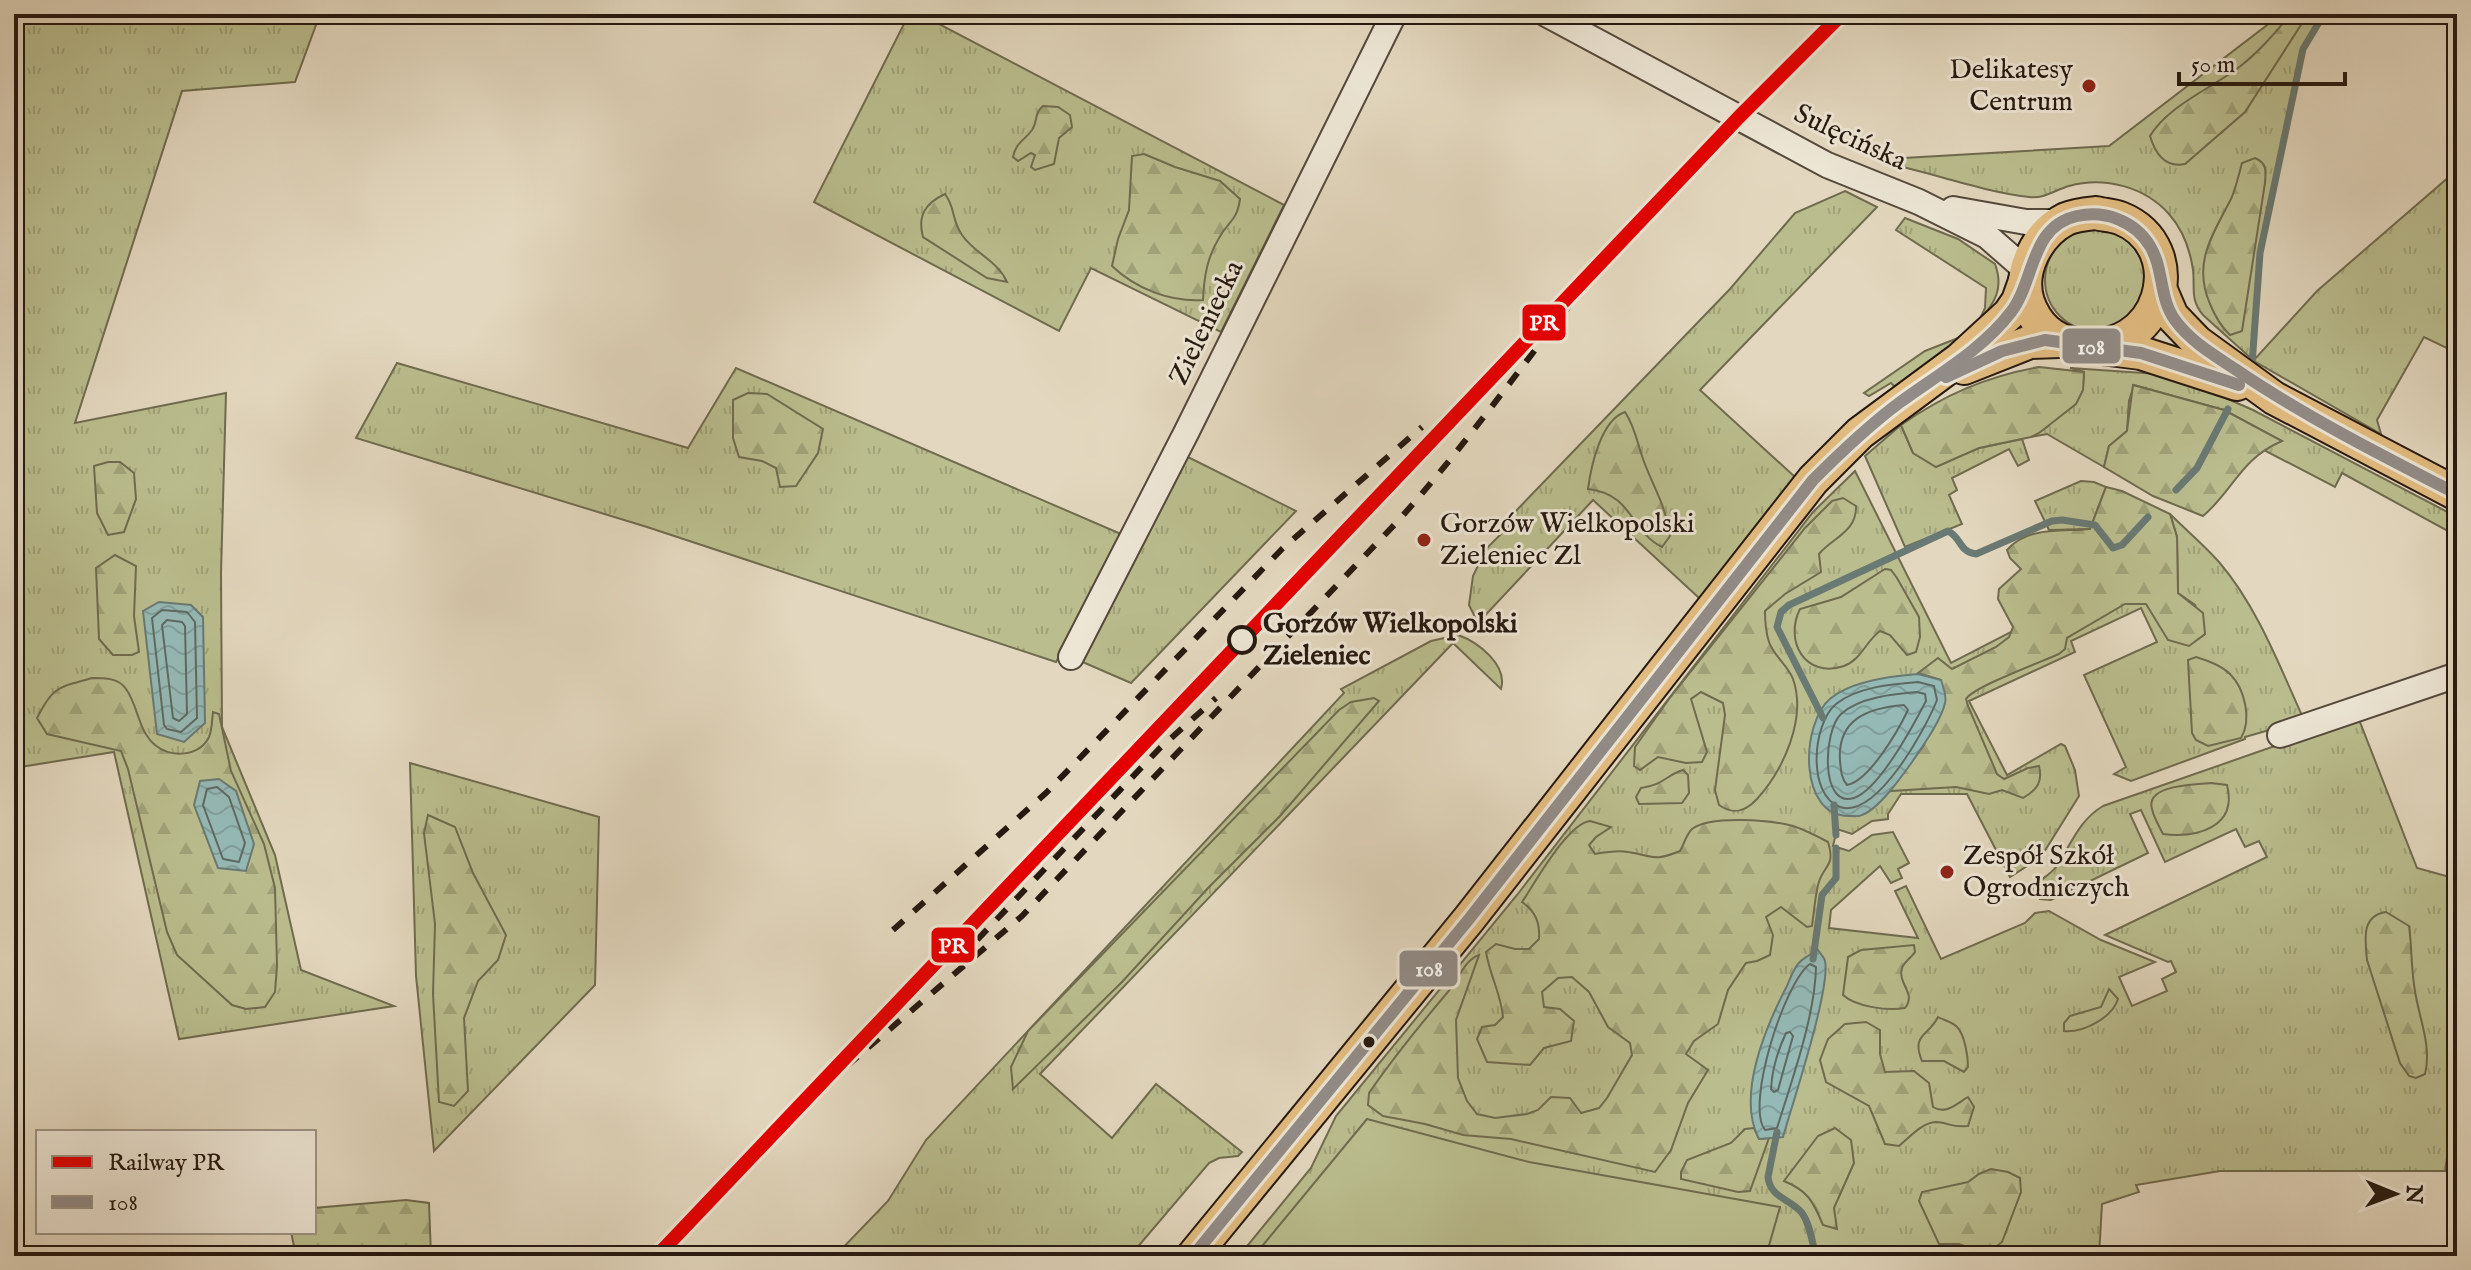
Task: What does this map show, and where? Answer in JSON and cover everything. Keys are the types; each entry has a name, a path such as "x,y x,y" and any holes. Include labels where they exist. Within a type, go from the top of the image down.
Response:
{"main road":[{"path":"1193,1256 1498,883 1813,480 1860,433 1960,359 2009,314 2018,301 2034,251 2046,235 2062,222 2079,215 2096,213 2119,218 2135,227 2155,252 2160,269 2160,288 2157,303 2137,331 2122,341 2093,347"},
{"path":"2026,276 2027,297 2033,315 2042,328 2059,341"},
{"path":"2160,288 2172,316 2197,342 2274,398 2457,494"},
{"path":"1901,401 1970,364 2002,351 2030,342 2059,341 2154,356 2274,398"}],"street":[{"name":"Zieleniecka","path":"1071,657 1394,14"},
{"name":"Sulęcińska","path":"1546,14 1827,165 1919,202 1987,236 2026,276"},
{"name":"Sulęcińska","path":"1919,202 1992,218 2062,222"},
{"path":"2280,735 2457,675"}],"green space":[{"path":"14,14 320,14 295,82 182,91 75,423 226,393 221,573 222,727 275,855 301,970 394,1006 179,1039 114,752 14,768"},
{"path":"909,14 920,14 1284,205 1221,332 1091,268 1059,331 814,202"},
{"path":"2276,14 2324,14 2303,49 2260,253 2252,344 2254,360 2317,291 2457,170 2457,353 2424,337 2377,420 2381,434 2254,361 2203,315 2195,299 2192,262 2182,233 2169,214 2148,197 2124,186 2096,182 2029,197 1980,188 1899,166 1904,158 2109,146 2271,22"},
{"path":"2291,14 2308,14 2245,112 2185,164 2172,164 2162,158 2150,136 2158,125 2178,107 2246,62"},
{"path":"1043,106 1058,107 1070,115 1072,127 1059,138 1054,164 1035,170 1031,167 1035,155 1031,153 1018,161 1013,157 1018,145 1032,130 1038,111"},
{"path":"1144,154 1220,181 1240,199 1235,216 1212,253 1205,276 1203,300 1178,299 1154,292 1112,266 1129,210 1132,156"},
{"path":"2255,158 2265,168 2265,183 2242,331 2230,335 2218,321 2210,304 2203,275 2204,262 2212,237 2233,195 2242,163"},
{"path":"1845,191 1877,207 1700,390 1807,488 1711,609 1593,500 1478,623 1469,605 1473,576 1486,549 1515,520 1512,515 1730,289 1795,213"},
{"path":"945,194 962,235 998,268 1007,282 987,278 923,237 922,216 933,201"},
{"path":"1905,218 1958,239 1995,264 1998,288 1990,308 1979,321 1985,308 1986,288 1896,230"},
{"path":"2096,229 2115,233 2132,244 2143,261 2147,280 2143,299 2132,316 2115,327 2096,331 2077,327 2060,316 2049,299 2045,280 2049,261 2060,244 2077,233"},
{"path":"1976,331 1896,388 1891,383 1869,396 1864,393 1925,351"},
{"path":"397,363 688,448 736,368 1128,537 1056,662 647,527 356,438"},
{"path":"2039,367 2084,372 2083,390 2076,404 2039,433 1979,448 1936,467 1913,453 1901,425 1967,388"},
{"path":"2070,368 2173,375 2253,410 2457,517 2457,536 2342,473 2335,487 2262,449 2281,441 2224,410 2134,385 2129,401 2127,431 2109,446 2104,467 2047,434 2031,437 2047,427 2083,388 2084,372"},
{"path":"2133,385 2224,410 2282,441 2256,457 2203,516 2153,496 2104,467 2109,446 2127,431"},
{"path":"748,393 767,394 823,429 818,453 796,486 780,487 776,468 762,461 739,457 733,438 733,400"},
{"path":"1625,412 1666,515 1670,536 1662,547 1643,532 1623,505 1603,492 1588,489 1604,434 1610,424"},
{"path":"1901,425 1913,453 1965,454 2022,439 2029,460 2018,466 2009,449 1952,478 1957,490 1949,495 1962,524 1905,547 1865,456"},
{"path":"1174,456 1190,458 1296,511 1131,683 1071,657"},
{"path":"120,462 134,473 136,499 124,532 108,535 97,513 94,466"},
{"path":"1855,471 1951,663 2121,575 2198,639 2205,634 2195,605 2178,593 2177,537 2170,514 2233,579 2267,638 2304,720 2245,737 2131,781 2114,774 2126,767 2084,675 2157,642 2141,608 2071,641 2075,652 1969,701 2007,775 2061,744 2065,746 2075,770 2079,796 2041,857 2010,877 1967,794 1901,794 1888,819 1872,821 1852,834 1837,829 1833,846 1849,851 1872,835 1893,832 1909,863 1898,869 1902,878 1891,883 1880,866 1831,910 1829,928 1918,938 1895,891 1906,886 1941,959 2025,923 2035,913 2049,911 2101,940 2155,962 2119,977 2132,1006 2167,991 2162,979 2176,972 2171,961 2105,935 2267,857 2259,841 2245,847 2236,829 2165,862 2141,810 2130,814 2148,853 2051,900 2040,899 2032,890 2037,883 2056,867 2082,826 2103,806 2358,717 2417,868 2457,879 2457,1091 2445,1171 2220,1171 2136,1185 2139,1192 2102,1204 2099,1256 1239,1256 1311,1168 1336,1116 1517,895 1813,512"},
{"path":"2081,481 2106,487 2090,529 2049,530 2035,501"},
{"path":"2106,487 2122,491 2170,514 2177,537 2178,593 2203,613 2205,634 2189,646 2168,640 2146,604 2125,604 2067,638 2065,649 2059,654 1971,694 1966,699 1968,706 1997,774 2004,779 2039,766 2038,785 2023,798 2002,790 1989,794 1956,787 1890,791 1924,745 1941,680 1918,673 1938,658 1952,669 2009,637 2013,627 1998,599 1999,589 2021,569 2007,550 2015,542 2035,534 2090,529"},
{"path":"1843,498 1856,506 1855,515 1843,534 1819,554 1821,572 1785,594 1765,611 1769,642 1793,679 1797,694 1795,727 1790,743 1767,787 1743,809 1734,811 1719,805 1715,790 1725,715 1723,703 1701,692 1691,699 1707,752 1702,762 1686,763 1658,757 1640,770 1634,766 1635,747 1669,699 1805,528 1832,501"},
{"path":"115,555 136,566 134,616 139,652 132,655 113,655 99,639 96,568"},
{"path":"1885,569 1891,570 1897,578 1919,617 1920,637 1916,652 1907,655 1890,635 1880,631 1855,659 1844,666 1830,669 1809,662 1797,645 1796,621 1800,609 1841,597"},
{"path":"1458,635 1474,643 1496,663 1502,680 1501,689 1453,643 1040,1074 1112,1138 1156,1084 1242,1152 1238,1156 1219,1158 1209,1163 1130,1256 835,1256 888,1201 926,1140 1344,693 1341,689 1431,641"},
{"path":"2196,657 2227,671 2240,688 2246,714 2241,738 2208,746 2196,740 2192,733 2188,660"},
{"path":"92,678 111,679 123,685 149,739 169,752 184,753 199,749 209,737 213,712 219,714 231,771 264,844 275,888 275,992 265,1007 246,1009 232,1005 177,955 167,932 121,751 47,734 37,718 58,689"},
{"path":"1374,698 1379,701 1281,815 1209,887 1122,982 1013,1089 1011,1067 1028,1031 1339,710 1351,702"},
{"path":"410,763 599,817 595,985 434,1151 416,976"},
{"path":"1683,770 1688,775 1689,793 1682,803 1639,804 1636,797 1641,788 1655,785"},
{"path":"2211,783 2227,785 2229,800 2220,820 2201,832 2163,834 2152,809 2156,795 2173,787"},
{"path":"428,815 455,827 473,873 506,935 498,960 478,981 464,1018 468,1091 454,1106 439,1102 433,994 435,924 424,833"},
{"path":"1726,820 1793,826 1828,842 1830,850 1830,861 1818,885 1812,926 1807,927 1781,907 1766,917 1773,935 1770,955 1746,963 1728,990 1718,1024 1694,1041 1686,1054 1708,1070 1688,1103 1671,1150 1655,1172 1511,1139 1463,1135 1383,1116 1368,1105 1369,1093 1388,1067 1465,966 1479,955 1456,1020 1458,1078 1467,1101 1477,1114 1495,1118 1527,1114 1538,1110 1551,1097 1570,1098 1581,1113 1599,1108 1607,1098 1632,1055 1630,1043 1608,1027 1589,992 1572,977 1558,978 1542,992 1544,1007 1560,1009 1574,1021 1571,1041 1544,1048 1530,1065 1487,1062 1477,1039 1482,1027 1495,1025 1503,1017 1486,952 1496,944 1529,949 1539,939 1536,918 1522,902 1562,843 1572,832 1590,821 1611,827 1589,845 1595,854 1620,851 1664,856 1680,851 1692,829"},
{"path":"2386,912 2409,926 2414,983 2427,1053 2425,1074 2416,1078 2409,1076 2400,1063 2367,960 2368,923 2378,914"},
{"path":"1914,945 1915,952 1903,966 1901,974 1909,998 1905,1008 1872,1007 1856,1003 1843,995 1848,957 1861,950"},
{"path":"2109,989 2118,999 2110,1012 2088,1027 2064,1031 2064,1023 2070,1016 2101,1007"},
{"path":"1938,1017 1955,1025 1962,1035 1968,1063 1964,1072 1944,1061 1922,1061 1918,1046 1920,1040"},
{"path":"1866,1022 1880,1030 1880,1054 1885,1072 1914,1071 1929,1083 1933,1107 1938,1109 1951,1108 1968,1097 1974,1107 1968,1126 1926,1124 1899,1146 1885,1144 1869,1106 1826,1082 1820,1060 1828,1039 1845,1024"},
{"path":"1367,1119 1529,1162 1780,1207 1766,1256 1254,1256"},
{"path":"1754,1128 1759,1139 1769,1138 1750,1191 1738,1192 1681,1179 1687,1160 1731,1143 1745,1129"},
{"path":"1835,1128 1851,1140 1854,1163 1834,1208 1837,1229 1823,1225 1809,1198 1784,1181 1818,1136"},
{"path":"1991,1169 2020,1178 2021,1192 2002,1242 1987,1254 1959,1244 1939,1244 1919,1201 1922,1192 1968,1182"},
{"path":"406,1200 429,1203 431,1256 296,1256 291,1234 316,1234 316,1208"}],"water":[{"path":"159,602 191,605 203,617 205,723 184,742 157,734 143,611"},
{"path":"1918,674 1941,680 1944,692 1943,710 1931,734 1890,792 1869,812 1859,816 1833,813 1821,802 1809,767 1814,727 1821,710 1831,698 1850,687"},
{"path":"219,779 236,791 254,844 246,871 218,868 194,805 200,781"},
{"path":"1818,950 1825,961 1822,995 1783,1137 1759,1139 1751,1103 1756,1061 1795,969 1802,960"}],"waterway":[{"path":"2252,365 2260,253 2303,49 2324,14"},
{"path":"2176,490 2197,468 2228,409"},
{"path":"1823,718 1777,627 1781,612 1789,605 1948,531 1966,550 1976,554 2052,521 2062,520 2095,525 2113,548 2122,545 2148,517"},
{"path":"1834,805 1836,835"},
{"path":"1813,959 1822,895 1836,878 1836,848"},
{"path":"1777,1132 1768,1177 1770,1184 1777,1194 1805,1217 1816,1256"}],"railway":[{"path":"765,1142 814,1094 1022,916 1397,522 1632,230"},
{"path":"893,930 1047,792 1282,549 1422,427"},
{"path":"958,960 1160,748 1216,698"}],"rail line":[{"name":"PR","path":"657,1256 1739,117 1842,14"}],"transit line":[{"name":"108","path":"1193,1256 1469,919 1813,480 1876,421 1973,350 1999,326 2019,299 2042,243 2050,231 2062,222 2077,216 2098,215 2128,224 2150,246 2170,311 2181,328 2195,341 2316,419 2457,494"},
{"name":"108","path":"1946,377 2002,351 2045,340 2141,353 2239,385"}],"place":[{"name":"Delikatesy Centrum","path":"2089,86"},
{"name":"Gorzów Wielkopolski Zieleniec Zl","path":"1424,540"},
{"name":"Gorzów Wielkopolski Zieleniec","path":"1242,640"},
{"name":"Zespół Szkół Ogrodniczych","path":"1947,872"}]}
